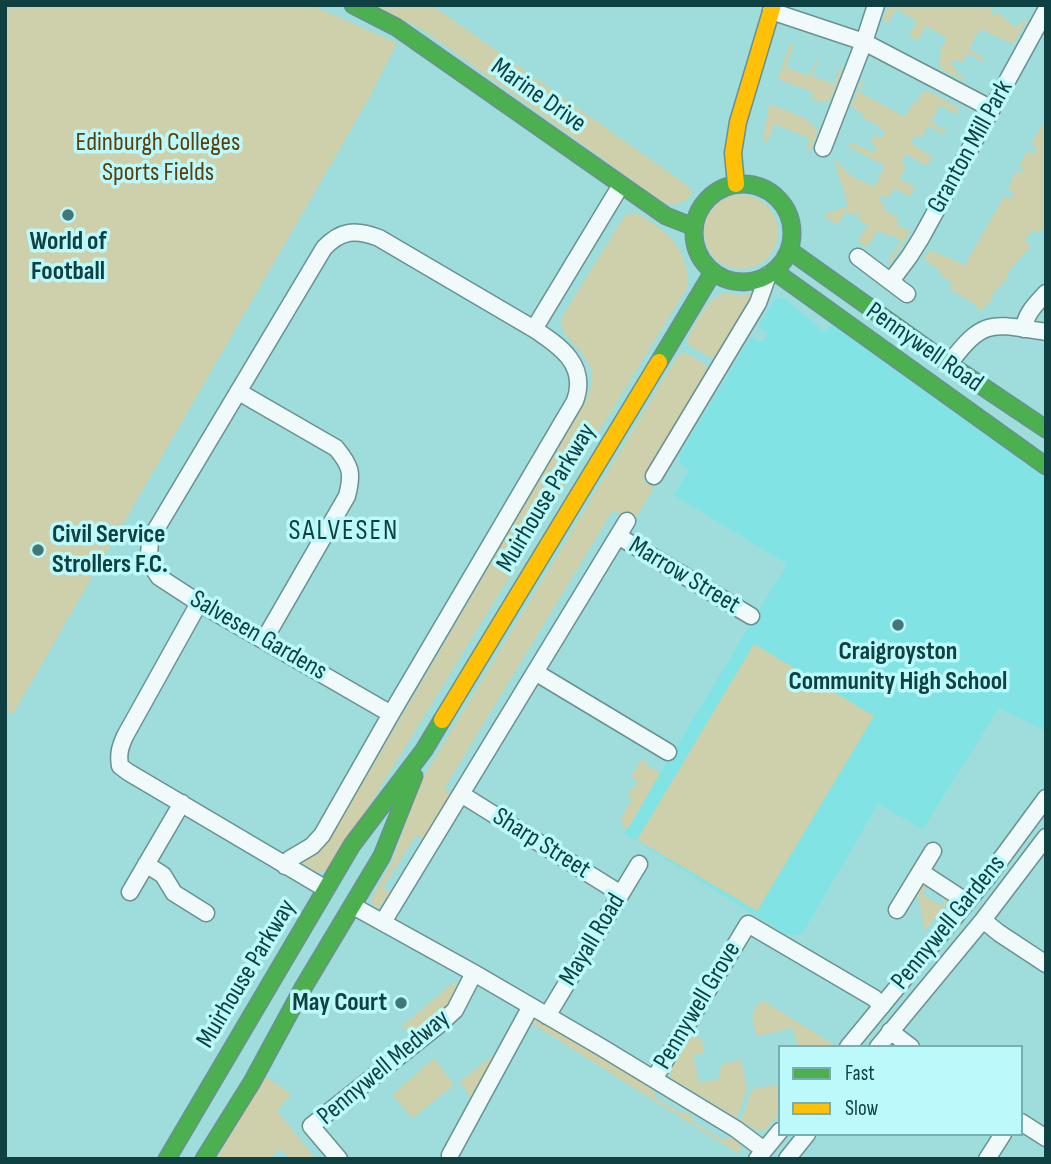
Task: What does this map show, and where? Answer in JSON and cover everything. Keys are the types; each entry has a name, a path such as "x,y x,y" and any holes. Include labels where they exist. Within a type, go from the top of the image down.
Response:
{"street":[{"name":"Marine Drive","path":"353,5 397,27 666,216 694,227"},
{"path":"823,148 876,5"},
{"path":"736,184 733,167 740,114 772,8 864,43 992,109"},
{"name":"Granton Mill Park","path":"891,281 921,238 1046,10"},
{"path":"654,476 758,303 771,273 785,259 789,250 792,228 789,214 782,201 771,191 758,185 736,184 720,189 706,200 697,215 694,227 700,256 713,272 727,279 752,281 771,273"},
{"path":"534,330 621,185"},
{"name":"Salvesen Gardens","path":"366,233 379,238 534,330 559,346 571,360 578,379 575,401 391,714 198,603 159,577 153,568 149,554 155,531 239,392 324,248 343,234 366,233"},
{"name":"Pennywell Road","path":"789,250 949,364 1046,429"},
{"path":"858,257 907,294"},
{"name":"Muirhouse Parkway","path":"167,1159 352,845 424,750 713,272"},
{"name":"Pennywell Road","path":"771,273 935,385 1046,466"},
{"path":"1024,329 1029,313 1046,293"},
{"path":"949,364 972,336 985,328 998,325 1046,332"},
{"path":"239,392 336,449 350,470 351,481 347,496 264,640"},
{"path":"383,922 627,521"},
{"name":"Marrow Street","path":"618,536 751,616"},
{"path":"198,603 119,748 120,766 326,889"},
{"path":"535,672 668,752"},
{"path":"285,866 290,859 312,846 322,835 391,714"},
{"name":"Muirhouse Parkway","path":"204,1159 252,1082 303,988 382,856 424,750"},
{"name":"Sharp Street","path":"461,794 621,894"},
{"name":"Pennywell Gardens","path":"850,1045 1002,859 1046,797"},
{"path":"130,892 182,803"},
{"name":"Pennywell Gardens","path":"879,1045 983,920 1046,837"},
{"path":"897,910 933,850"},
{"path":"146,864 163,875 174,894 206,913"},
{"name":"Mayall Road","path":"547,1016 639,864"},
{"path":"921,872 967,902"},
{"path":"353,906 474,973 654,1079 736,1129 760,1154 778,1133"},
{"path":"983,920 1046,964"},
{"name":"Pennywell Grove","path":"654,1079 748,924 874,998 882,1006"},
{"name":"Pennywell Medway","path":"339,1159 311,1126 455,1010 474,973"},
{"path":"908,975 925,989"},
{"path":"450,1154 531,1006"},
{"path":"890,1031 908,1045"},
{"path":"1023,1123 1046,1138"},
{"path":"787,1159 805,1136"},
{"path":"987,1159 1002,1136"}],"shaded area":[{"name":"Craigroyston Community High School","path":"783,297 824,332 832,325 1046,476 1046,731 999,708 923,829 878,804 805,929 800,934 793,935 785,934 624,833 787,564 674,495 689,470 680,464 679,455 751,337 762,343 768,333 758,326 774,300"}],"green space":[{"name":"Edinburgh Colleges Sports Fields","path":"5,5 306,5 397,43 368,100 13,714 5,710"},
{"path":"373,5 432,5 685,184 693,193 680,203 664,203 423,30"},
{"path":"888,5 993,5 995,7 990,11 994,16 1000,12 1014,28 1029,17 1013,44 980,29 969,49 984,58 983,62 968,53 962,63 955,59 951,65 958,70 956,74 964,78 963,81 941,69 939,61 942,54 939,52 947,38 926,26 918,40 909,36 917,21 896,9 888,23 883,20"},
{"path":"790,44 794,45 786,67 809,76 817,58 819,59 812,76 834,84 840,67 843,68 829,100 824,102 811,98 813,92 778,79"},
{"path":"861,81 864,82 859,92 905,117 922,92 929,91 959,108 956,114 940,105 931,122 946,131 944,134 928,126 921,138 915,135 911,143 932,156 927,166 906,154 901,162 906,165 900,179 915,187 910,197 894,188 888,198 882,195 879,201 885,204 883,209 899,218 896,224 910,231 891,263 888,261 901,241 879,230 866,248 858,240 868,226 857,218 860,214 856,212 853,216 847,211 837,225 823,215 848,206 834,159 850,175 874,187 885,166 848,146 850,142 874,153 877,147 870,143 875,135 881,138 885,132 851,107"},
{"path":"769,104 796,114 814,126 818,131 810,151 806,150 810,139 775,124 767,142 763,141"},
{"path":"1046,118 1046,225 1039,233 1034,229 1025,240 1031,246 1007,273 1009,276 991,296 993,299 979,312 977,306 949,288 952,283 924,259 930,250 965,265 1004,196 1011,199 1014,193 1008,189 1016,171 1021,173 1023,168 1019,166 1027,151 1034,154 1037,148 1031,144"},
{"path":"734,195 748,195 762,201 772,211 778,232 776,246 762,263 748,269 734,269 720,263 710,253 704,239 704,225 710,211 720,201"},
{"path":"637,213 674,242 685,261 688,286 334,863 324,872 316,872 304,864 303,859 316,854 328,842 587,399 592,382 591,372 583,355 565,334 561,318 625,215"},
{"path":"726,293 751,294 754,298 718,355 711,358 689,345 687,339 713,299"},
{"path":"684,352 705,364 707,375 643,481 654,487 634,521 613,510 444,789 453,795 425,840 416,835 383,888 392,894 389,900 385,898 380,907 376,907 371,899 392,862 419,784 678,355"},
{"path":"754,644 874,716 757,911 637,840"},
{"path":"642,759 647,762 646,765 660,773 628,829 622,825 622,816 632,799 628,797 631,789 639,783 631,776"},
{"path":"927,885 922,894 941,906 947,897 950,899 925,931 917,890 920,886"},
{"path":"456,980 454,995 437,1015 418,1030 400,1028"},
{"path":"762,1000 834,1045 797,1045 793,1028 757,1036 753,1013"},
{"path":"544,1019 653,1090 656,1098 680,1113 691,1116 693,1122 723,1140 732,1137 741,1147 739,1154 531,1023"},
{"path":"691,1034 702,1039 704,1053 693,1055 699,1083 720,1079 721,1064 741,1060 747,1088 737,1118 671,1078 670,1070"},
{"path":"498,1051 475,1095 471,1098 460,1082"},
{"path":"434,1058 454,1085 413,1118 392,1095"},
{"path":"265,1076 291,1094 277,1111 316,1159 290,1159 281,1149 269,1159 216,1159"},
{"path":"778,1084 778,1115 765,1130 758,1131 741,1121 752,1089"}],"traffic: fast":[{"path":"353,5 396,27 666,216 694,227"},
{"path":"743,184 762,188 778,198 788,214 792,233 788,252 778,268 762,278 743,282 724,278 708,268 698,252 694,233 698,214 708,198 724,188 743,184"},
{"path":"789,250 949,364 1046,429"},
{"path":"774,271 1046,466"},
{"path":"659,362 713,272"},
{"path":"167,1159 352,845 424,750 442,720"},
{"path":"204,1159 252,1082 303,988 382,856 414,776"}],"traffic: slow":[{"path":"736,184 733,153 738,122 773,5"},
{"path":"442,720 659,362"}],"place":[{"name":"World of Football","path":"68,215"},
{"name":"Civil Service Strollers F.C.","path":"38,550"},
{"name":"Craigroyston Community High School","path":"898,625"},
{"name":"May Court","path":"401,1003"}],"district":[{"name":"SALVESEN","path":"344,532"}]}
